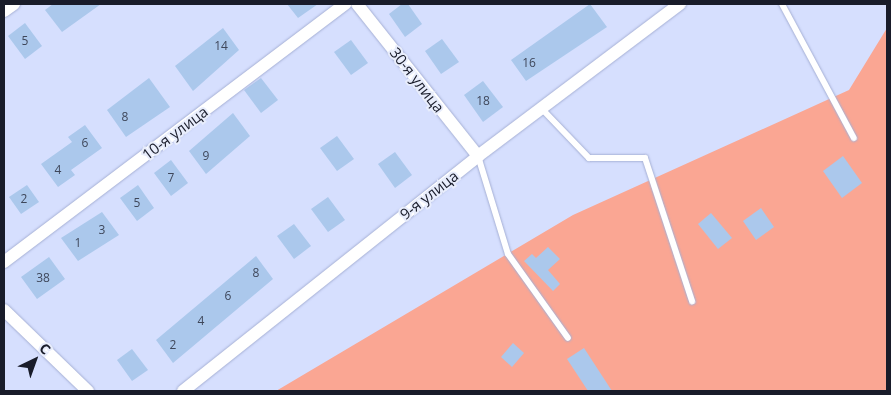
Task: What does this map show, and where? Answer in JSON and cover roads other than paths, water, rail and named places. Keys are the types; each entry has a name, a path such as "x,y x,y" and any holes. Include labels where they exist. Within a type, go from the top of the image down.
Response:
{"street":[{"path":"4,11 14,4"},
{"name":"10-я улица","path":"4,262 346,4"},
{"name":"30-я улица","path":"357,4 478,156"},
{"name":"9-я улица","path":"183,391 478,156 680,4"},
{"path":"4,310 88,391"}],"lane":[{"path":"782,4 854,138"},
{"path":"542,109 589,158 645,158 692,301"},
{"path":"478,156 508,254 568,338"}]}
